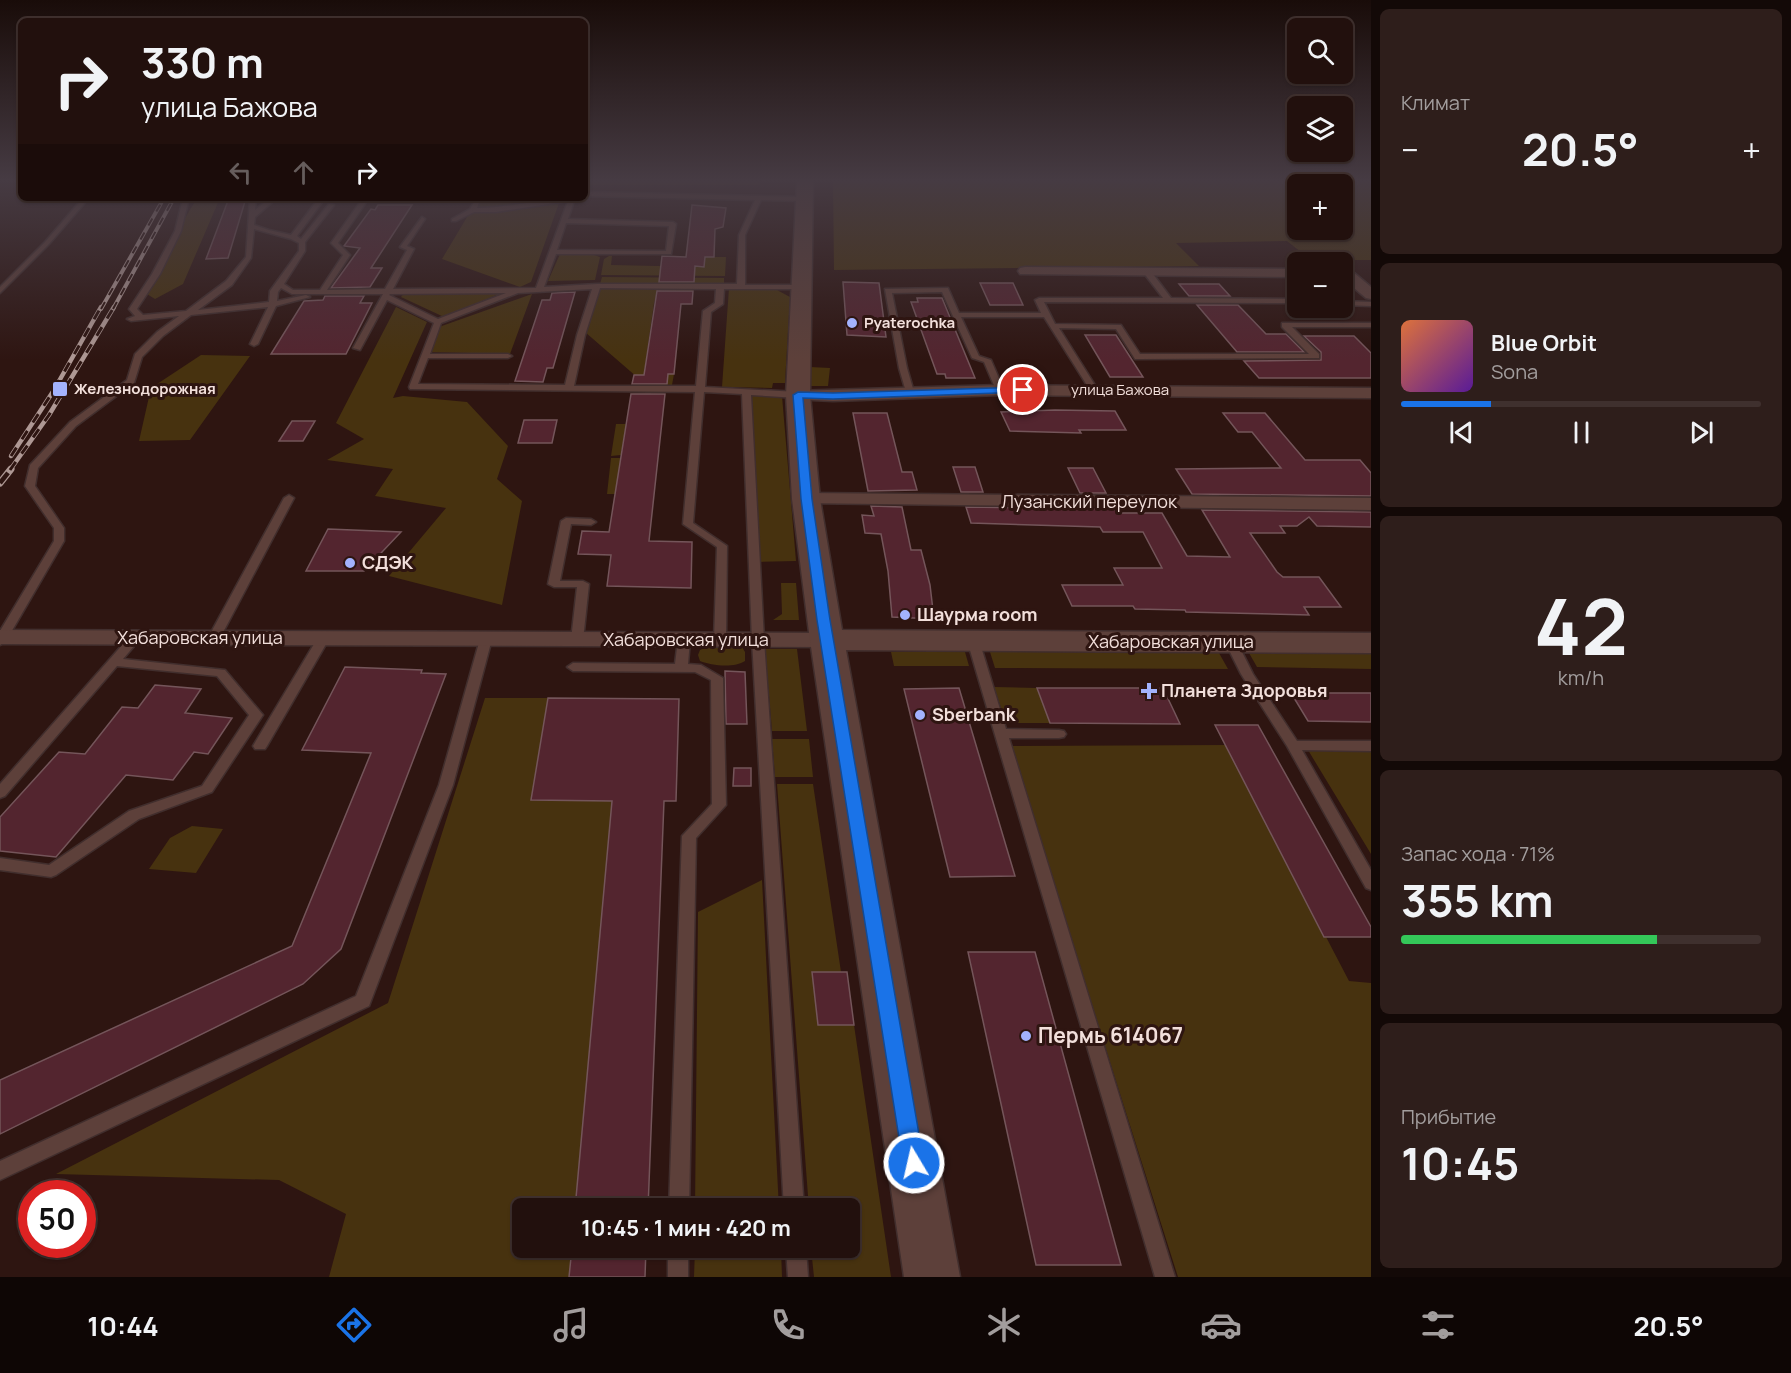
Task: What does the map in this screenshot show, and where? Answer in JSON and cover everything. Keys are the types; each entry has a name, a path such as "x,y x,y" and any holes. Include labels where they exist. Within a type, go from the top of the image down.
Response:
{"main road":[{"path":"802,241 798,395 806,499 827,640 932,1277"},
{"name":"Хабаровская улица","path":"827,640 1371,643"}],"street":[{"path":"1025,271 1287,273"},
{"path":"1353,279 1371,295"},
{"name":"улица Бажова","path":"798,395 833,396 1000,390 1371,393"},
{"name":"Лузанский переулок","path":"806,499 1371,504"},
{"name":"Хабаровская улица","path":"1,638 827,640"}],"lane":[{"path":"0,291 49,241"},
{"path":"173,241 156,274 133,309 135,318 273,304 326,292 347,255 334,243 336,241"},
{"path":"1,638 59,541 59,528 30,486 33,467 73,424 131,381 138,356 160,334 230,283 249,257 251,241"},
{"path":"357,348 411,249 403,247 407,241"},
{"path":"540,288 558,241"},
{"path":"554,252 669,253 671,241"},
{"path":"741,286 742,241"},
{"path":"254,344 273,304 274,291 302,251 302,242"},
{"path":"1147,272 1169,300"},
{"path":"280,285 292,292 386,294 521,291 597,286 800,287"},
{"path":"569,388 597,286"},
{"path":"720,286 719,304 707,311 688,524 722,546 720,640"},
{"path":"909,392 888,291 945,290 976,358 987,360 1000,390"},
{"path":"521,291 438,322 413,387 699,389 798,395"},
{"path":"386,294 438,322"},
{"path":"1094,390 1046,315 1040,300 1287,301"},
{"path":"1353,303 1371,304"},
{"path":"957,315 1046,315"},
{"path":"1054,326 1118,327 1138,357 1316,356 1285,325 1371,325"},
{"path":"425,356 508,356"},
{"path":"746,391 758,640 793,1198"},
{"path":"214,638 289,498"},
{"path":"577,640 583,584 555,584 566,521 591,522"},
{"path":"0,793 135,638"},
{"path":"260,746 323,639"},
{"path":"0,1171 363,1001 447,785 486,639"},
{"path":"681,668 684,640"},
{"path":"974,640 1000,733 1165,1277"},
{"path":"1231,642 1247,674 1293,745 1371,884"},
{"path":"0,864 51,871 134,815 207,789 256,715 221,673 113,663"},
{"path":"573,667 697,668 717,678 719,805 689,836 679,1198"},
{"path":"1000,733 1059,734"},
{"path":"1293,745 1371,746"},
{"path":"678,1258 678,1277"},
{"path":"797,1258 798,1277"}],"shaded area":[{"path":"172,241 202,241 183,284 155,299 142,291"},
{"path":"453,241 546,241 531,282 520,287 442,259"},
{"path":"834,241 1371,241 1371,260 1353,260 1353,252 1301,252 1287,241 1176,243 1199,266 834,270"},
{"path":"560,254 591,254 600,257 595,280 548,281"},
{"path":"612,256 611,265 704,267 705,257 726,257 725,276 601,275 604,259"},
{"path":"602,277 724,278 724,284 600,284"},
{"path":"599,288 694,288 693,291 658,290 654,303 644,373 674,374 672,385 645,384 585,332"},
{"path":"729,288 777,290 790,297 785,383 773,383 772,388 722,387"},
{"path":"404,293 499,294 444,317 401,297"},
{"path":"532,294 510,354 431,352 439,327"},
{"path":"396,307 427,322 393,398 403,396 467,402 508,446 497,479 522,501 502,605 389,576 446,508 375,496 393,469 327,460 364,439 336,423"},
{"path":"201,355 250,356 190,440 139,441 151,388"},
{"path":"810,367 830,368 828,386 810,386"},
{"path":"750,396 782,396 796,561 757,562"},
{"path":"616,424 626,424 621,455 611,456"},
{"path":"611,458 621,458 615,494 607,494"},
{"path":"781,583 796,583 799,620 773,620 782,614"},
{"path":"711,645 742,647 745,652 745,661 723,666 700,661 698,655 700,650"},
{"path":"765,649 797,649 807,731 772,731"},
{"path":"891,652 965,652 969,666 894,666"},
{"path":"990,652 1219,653 1228,669 995,668"},
{"path":"1249,653 1371,654 1371,669 1257,667"},
{"path":"994,687 1037,688 1050,723 1006,723"},
{"path":"485,698 548,698 531,800 612,801 576,1198 512,1198 512,1258 571,1258 569,1277 329,1277 346,1214 279,1180 56,1174 388,1003"},
{"path":"772,739 809,739 813,777 775,777"},
{"path":"1226,745 1349,981 1371,983 1371,1277 1178,1277 1010,746"},
{"path":"1308,750 1371,750 1371,854"},
{"path":"777,784 813,784 841,972 813,973 818,1024 854,1025 891,1277 814,1277 812,1258 860,1258 860,1198 808,1198"},
{"path":"192,826 223,829 196,873 149,869 170,838"},
{"path":"762,880 778,1198 695,1198 698,912"},
{"path":"695,1258 781,1258 782,1277 694,1277"}],"building":[{"path":"213,241 233,241 228,258 206,259"},
{"path":"348,241 389,241 371,268 382,268 370,287 331,288 360,248 344,246"},
{"path":"688,241 715,241 714,257 705,257 704,267 695,266 694,282 659,282 662,256 686,257"},
{"path":"843,282 879,283 886,337 847,335"},
{"path":"980,283 1013,283 1023,305 990,305"},
{"path":"1179,284 1219,284 1230,296 1189,296"},
{"path":"657,291 693,291 692,304 681,304 674,374 668,374 667,384 632,384 634,375 644,375"},
{"path":"575,292 553,368 547,368 543,382 515,381 542,300 550,300 552,293"},
{"path":"325,296 364,296 360,303 372,303 346,354 271,354 304,301 323,300"},
{"path":"917,298 942,298 975,378 946,378 945,374 937,374 911,302 918,302"},
{"path":"1197,305 1238,305 1266,334 1286,334 1304,352 1237,352"},
{"path":"1085,335 1116,335 1143,377 1110,377"},
{"path":"1304,336 1354,336 1371,353 1371,378 1259,378 1244,361 1321,360 1321,352"},
{"path":"631,394 665,394 649,541 692,542 691,588 607,586 611,555 578,554 582,531 609,532"},
{"path":"1115,411 1126,430 1079,430 1081,433 1010,431 1001,412"},
{"path":"853,413 887,413 902,472 912,472 917,490 868,491"},
{"path":"1223,413 1265,413 1305,460 1360,460 1371,473 1371,496 1192,494 1176,469 1281,468 1252,432 1238,432"},
{"path":"524,420 557,420 552,443 518,443"},
{"path":"292,421 315,421 303,441 279,441"},
{"path":"953,467 975,467 983,492 961,492"},
{"path":"1068,468 1093,468 1106,493 1080,493"},
{"path":"871,506 902,507 911,550 921,550 930,585 934,619 892,617 888,571 881,534 865,533 862,515 874,516"},
{"path":"966,507 1114,509 1119,513 1162,513 1187,556 1230,557 1202,510 1371,512 1371,527 1317,526 1309,517 1297,526 1280,526 1285,533 1250,533 1277,572 1283,577 1319,577 1341,607 1304,607 1309,615 1186,612 1185,610 1135,609 1133,606 1072,606 1062,585 1123,585 1114,568 1162,568 1143,532 1103,532 1100,527 971,523"},
{"path":"328,529 401,532 364,571 306,571"},
{"path":"345,667 422,670 421,673 446,674 341,949 303,984 0,1134 0,1080 292,946 371,753 302,750"},
{"path":"725,671 745,672 747,724 726,724"},
{"path":"155,685 201,689 185,713 232,718 208,754 194,752 173,780 126,775 56,857 0,851 0,817 59,752 85,754 122,707 138,708"},
{"path":"959,688 1015,876 950,877 904,689"},
{"path":"1037,688 1163,688 1180,724 1050,723"},
{"path":"1291,693 1371,693 1371,722 1308,721"},
{"path":"548,698 679,699 676,801 664,801 648,1198 576,1198 612,801 531,800"},
{"path":"1215,725 1258,725 1371,927 1371,937 1324,937"},
{"path":"734,768 751,768 751,786 733,786"},
{"path":"968,952 1035,952 1121,1265 1036,1265"},
{"path":"812,972 847,972 854,1025 818,1025"},
{"path":"571,1258 646,1258 645,1277 569,1277"}],"railway":[{"path":"101,309 140,241"},
{"path":"113,309 151,241"},
{"path":"11,456 54,390 101,307"},
{"path":"10,470 49,415 114,307"},
{"path":"0,483 11,469"}],"place":[{"name":"Pyaterochka","path":"852,323"},
{"name":"Железнодорожная","path":"60,389"},
{"name":"СДЭК","path":"350,563"},
{"name":"Шаурма room","path":"905,615"},
{"name":"Планета Здоровья","path":"1149,691"},
{"name":"Sberbank","path":"920,715"},
{"name":"Пермь 614067","path":"1026,1036"}],"route":[{"path":"914,1163 824,620 806,499 798,395 1023,390"}]}
